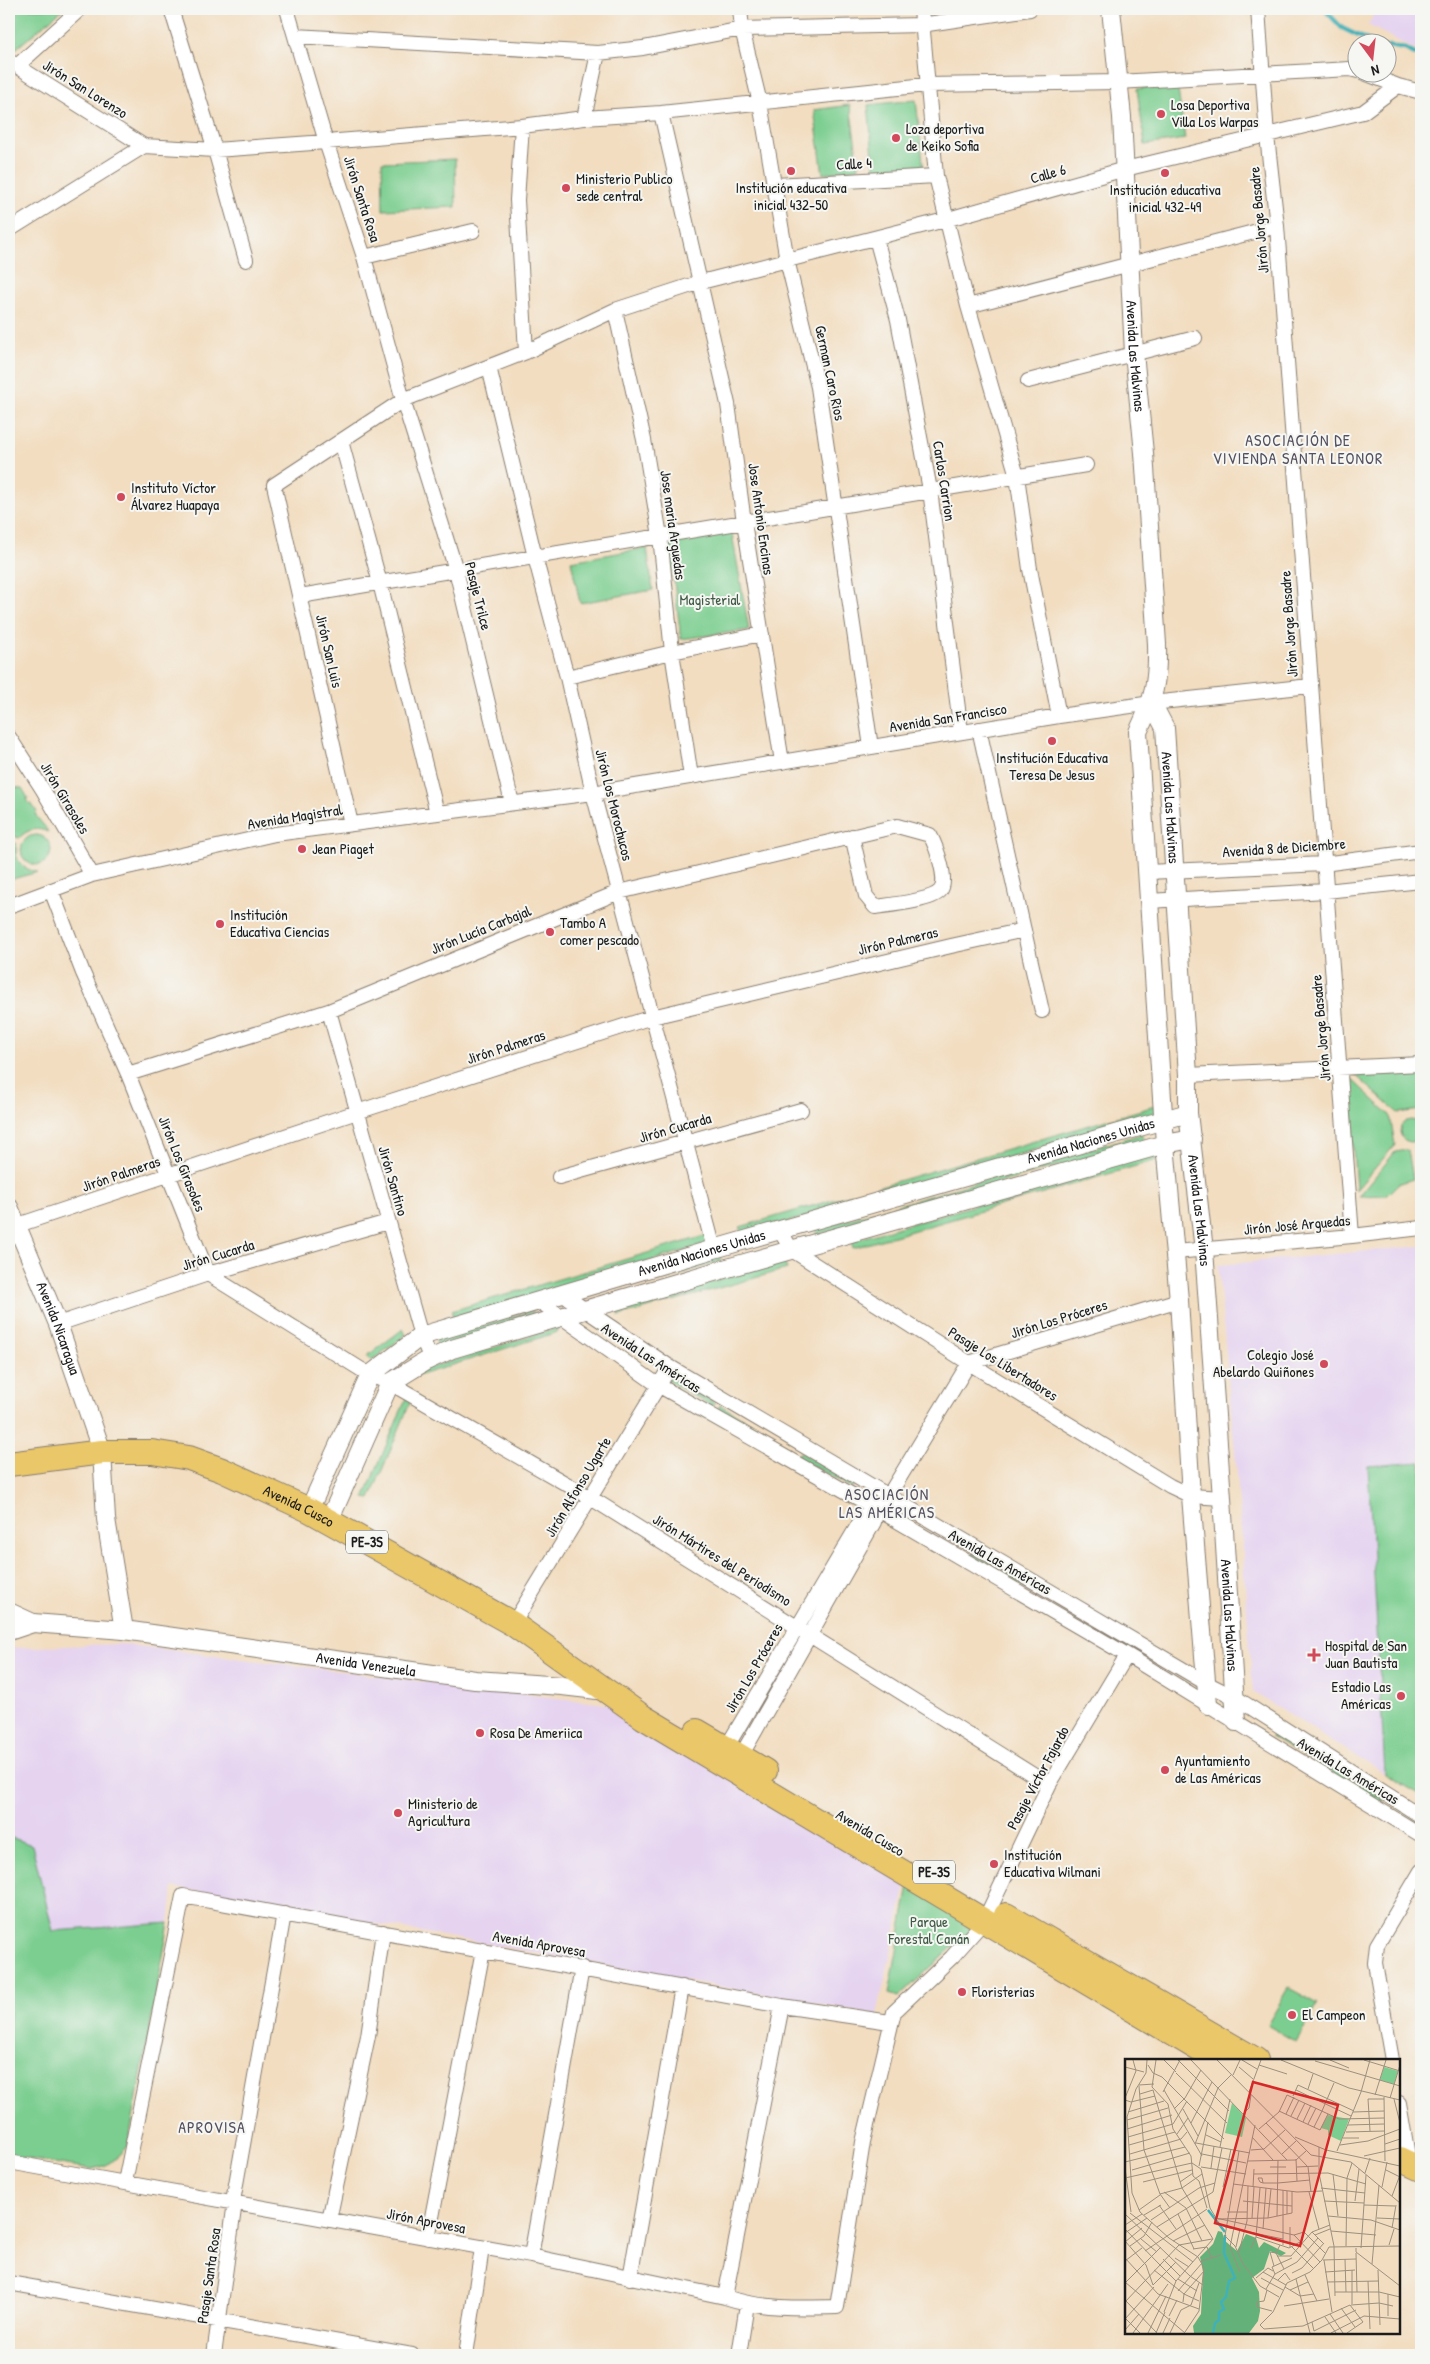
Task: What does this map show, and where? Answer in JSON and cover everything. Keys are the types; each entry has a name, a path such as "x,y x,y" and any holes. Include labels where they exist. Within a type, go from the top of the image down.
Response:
{"highway":[{"name":"Avenida Cusco","path":"9,1464 102,1452 152,1452 189,1458 222,1470 319,1516 514,1624 643,1717 988,1913 1254,2059"},
{"name":"Avenida Cusco","path":"609,1692 639,1699 734,1752 1215,2059"}],"street":[{"path":"13,63 80,9"},
{"path":"172,9 246,260"},
{"name":"Jirón Santa Rosa","path":"287,9 326,142 364,257 403,400"},
{"name":"German Caro Rios","path":"740,9 742,29 760,103 787,260 818,387 872,747"},
{"path":"921,9 926,85 936,176 945,220 968,306 1017,476 1030,569 1060,716"},
{"path":"294,36 598,53 643,48 742,29 921,25 1021,9"},
{"name":"Avenida Las Malvinas","path":"1111,9 1124,169 1134,353 1144,453 1157,644 1158,673 1152,703 1138,732 1165,1144 1179,1300 1191,1496 1208,1704"},
{"name":"Jirón Jorge Basadre","path":"1258,9 1267,136 1277,226 1352,1236"},
{"path":"584,118 598,53"},
{"name":"Jirón San Lorenzo","path":"13,63 144,146"},
{"path":"9,230 144,146 215,150 326,142 522,126 584,118 661,113 926,85 1118,82 1348,69"},
{"path":"1388,82 1421,92"},
{"name":"Calle 6","path":"274,485 403,400 526,352 615,310 701,282 945,220 1124,169 1364,112 1398,86"},
{"name":"Jose Antonio Encinas","path":"661,113 728,404 744,522 782,762"},
{"path":"522,126 517,200 526,352"},
{"name":"Calle 4","path":"775,185 936,176"},
{"path":"968,306 1277,226"},
{"path":"364,257 472,231"},
{"name":"Carlos Carrion","path":"876,238 898,320 930,490 961,732"},
{"name":"Jose maria Arguedas","path":"615,310 644,440 660,536 672,652 691,777"},
{"path":"1028,381 1196,338"},
{"name":"Jirón Los Morochucos","path":"489,367 535,557 567,677 593,793 714,1249"},
{"name":"Pasaje Trilce","path":"403,400 456,570 512,802"},
{"path":"340,441 380,583 437,813"},
{"path":"300,596 1086,464"},
{"name":"Jirón San Luis","path":"274,485 351,824"},
{"path":"567,677 672,652 762,634"},
{"name":"Avenida San Francisco","path":"593,793 1060,716 1152,703 1310,686"},
{"name":"Avenida Las Malvinas","path":"1152,703 1165,728 1188,1075 1188,1113 1204,1250 1236,1698 1236,1722"},
{"path":"979,729 1042,1011"},
{"name":"Jirón Girasoles","path":"9,737 43,790 92,875"},
{"name":"Avenida Magistral","path":"9,906 92,875 275,834 593,793"},
{"name":"Jirón Lucía Carbajal","path":"128,1074 328,1010 619,892 852,836 897,826 930,835 937,849 944,884 939,892 926,898 875,907 866,896 852,836"},
{"name":"Avenida 8 de Diciembre","path":"1147,872 1323,864 1421,851"},
{"path":"1148,901 1326,891 1421,881"},
{"name":"Jirón Los Girasoles","path":"51,890 83,973 128,1074 208,1274"},
{"name":"Jirón Palmeras","path":"13,1227 357,1112 652,1017 1024,930"},
{"name":"Jirón Santino","path":"328,1010 421,1336 431,1359"},
{"path":"1188,1075 1421,1064"},
{"name":"Jirón Cucarda","path":"559,1177 800,1110"},
{"name":"Avenida Naciones Unidas","path":"319,1516 370,1375 421,1336 714,1249 1188,1113"},
{"name":"Avenida Naciones Unidas","path":"390,1383 452,1349 1165,1144 1192,1139"},
{"name":"Avenida Nicaragua","path":"9,1207 13,1227 58,1324 102,1452"},
{"name":"Jirón Cucarda","path":"58,1324 208,1274 388,1222"},
{"name":"Jirón José Arguedas","path":"1175,1252 1421,1228"},
{"name":"Pasaje Los Libertadores","path":"780,1231 792,1250 969,1363 1170,1486 1191,1496 1222,1498"},
{"path":"208,1274 370,1375"},
{"name":"Avenida Las Américas","path":"562,1294 670,1367 1206,1683 1236,1698 1421,1816"},
{"name":"Jirón Los Próceres","path":"734,1752 797,1627 864,1515 877,1509 889,1495 969,1363 1179,1300"},
{"name":"Avenida Las Américas","path":"539,1301 658,1385 877,1509 1127,1655 1421,1834"},
{"name":"Jirón Alfonso Ugarte","path":"514,1624 670,1367"},
{"name":"Jirón Mártires del Periodismo","path":"370,1375 390,1383 591,1498 1049,1785"},
{"path":"319,1516 390,1383"},
{"path":"102,1452 106,1519 124,1630"},
{"name":"Jirón Los Próceres","path":"734,1752 810,1635 874,1522 877,1509"},
{"name":"Avenida Venezuela","path":"9,1612 33,1623 124,1630 474,1680 562,1686 609,1692"},
{"name":"Avenida Venezuela","path":"9,1631 33,1623"},
{"name":"Pasaje Víctor Fajardo","path":"890,2022 894,2012 952,1957 988,1913 1049,1785 1127,1655"},
{"path":"1392,2059 1376,1963 1377,1945 1421,1872"},
{"name":"Avenida Aprovesa","path":"125,2182 183,1896 782,2006 890,2022"},
{"name":"Pasaje Santa Rosa","path":"214,2355 234,2202 284,1914"},
{"path":"330,2220 368,2036 383,1932"},
{"path":"428,2238 483,1950"},
{"path":"531,2256 582,1968"},
{"path":"630,2278 682,1987"},
{"path":"724,2297 782,2006"},
{"name":"Jirón Aprovesa","path":"9,2162 531,2256 724,2297 746,2304 800,2308 837,2307 863,2142 890,2022"},
{"path":"1400,2109 1407,2161"},
{"path":"466,2355 482,2248"},
{"path":"9,2282 412,2355"},
{"path":"739,2355 746,2304"}],"shaded area":[{"path":"1377,9 1421,9 1421,53 1398,41 1398,32 1381,32 1368,25"},
{"path":"1421,1246 1421,1462 1368,1467 1385,1774 1253,1692 1237,1474 1218,1265"},
{"name":"Ministerio de Agricultura","path":"120,1644 613,1705 906,1884 877,2015 173,1887 169,1923 53,1931 32,1845 9,1837 9,1648"}],"green space":[{"path":"9,9 63,9 12,52 9,50"},
{"name":"Losa Deportiva Villa Los Warpas","path":"1177,83 1185,139 1145,145 1137,89"},
{"name":"Loza deportiva de Keiko Sofia","path":"916,100 924,171 875,176 868,105"},
{"path":"850,105 859,168 823,174 814,110"},
{"path":"455,159 456,207 383,210 382,162"},
{"name":"Magisterial","path":"731,528 749,630 681,639 669,540"},
{"path":"647,548 653,590 580,603 571,561"},
{"path":"9,787 22,788 28,798 26,799 37,812 35,814 48,832 33,830 19,838 9,834"},
{"path":"36,835 47,839 51,850 47,861 36,865 25,861 21,850 25,839"},
{"path":"9,841 17,844 16,855 20,863 28,869 38,872 9,880"},
{"path":"1421,1066 1421,1110 1398,1113 1352,1072"},
{"path":"1348,1076 1390,1115 1395,1145 1356,1190 1351,1120 1353,1117 1351,1114"},
{"path":"1165,1103 1168,1111 743,1235 740,1227"},
{"path":"1411,1120 1419,1123 1422,1131 1419,1139 1411,1142 1403,1139 1400,1131 1403,1123"},
{"path":"1142,1134 1145,1141 816,1235 816,1229"},
{"path":"1169,1149 1174,1155 853,1248 851,1241"},
{"path":"1408,1150 1413,1179 1398,1184 1387,1195 1359,1196 1395,1152"},
{"path":"708,1235 711,1243 454,1319 451,1311"},
{"path":"720,1255 722,1261 655,1282 652,1275"},
{"path":"784,1261 787,1269 619,1316 620,1308"},
{"path":"532,1310 534,1314 532,1318 439,1346 435,1340"},
{"path":"557,1328 558,1332 414,1377 413,1373"},
{"path":"403,1329 406,1335 371,1361 367,1356"},
{"path":"670,1376 715,1403 713,1407 667,1380"},
{"path":"408,1394 413,1396 370,1499 364,1498"},
{"path":"720,1405 763,1430 760,1435 717,1411"},
{"path":"800,1452 853,1483 852,1488 797,1457"},
{"name":"Estadio Las Américas","path":"1421,1462 1421,1795 1385,1774 1368,1466"},
{"path":"974,1553 1113,1638 1113,1639 971,1556"},
{"path":"1274,1733 1385,1799 1382,1804 1271,1736"},
{"path":"9,1837 32,1845 53,1931 169,1923 128,2146 112,2161 98,2168 92,2169 9,2156"},
{"name":"Parque Forestal Canán","path":"909,1885 976,1925 899,1997 889,1994"},
{"name":"El Campeon","path":"1289,1988 1318,2004 1296,2042 1267,2025"}],"waterway":[{"path":"1324,9 1342,28 1350,32"},
{"path":"1398,48 1421,57"}],"place":[{"name":"Losa Deportiva Villa Los Warpas","path":"1161,114"},
{"name":"Loza deportiva de Keiko Sofia","path":"896,138"},
{"name":"Institución educativa inicial 432-50","path":"791,171"},
{"name":"Institución educativa inicial 432-49","path":"1165,173"},
{"name":"Ministerio Publico sede central","path":"566,188"},
{"name":"Instituto Víctor Álvarez Huapaya","path":"121,497"},
{"name":"Institución Educativa Teresa De Jesus","path":"1052,741"},
{"name":"Jean Piaget","path":"302,849"},
{"name":"Institución Educativa Ciencias","path":"220,924"},
{"name":"Tambo A comer pescado","path":"550,932"},
{"name":"Colegio José Abelardo Quiñones","path":"1324,1364"},
{"name":"Hospital de San Juan Bautista","path":"1314,1655"},
{"name":"Estadio Las Américas","path":"1401,1696"},
{"name":"Rosa De Ameriica","path":"480,1733"},
{"name":"Ayuntamiento de Las Américas","path":"1165,1770"},
{"name":"Ministerio de Agricultura","path":"398,1813"},
{"name":"Institución Educativa Wilmani","path":"994,1864"},
{"name":"Floristerias","path":"962,1992"},
{"name":"El Campeon","path":"1292,2015"}],"district":[{"name":"ASOCIACIÓN DE VIVIENDA SANTA LEONOR","path":"1298,449"},
{"name":"ASOCIACIÓN LAS AMÉRICAS","path":"887,1503"},
{"name":"APROVISA","path":"212,2127"}]}
